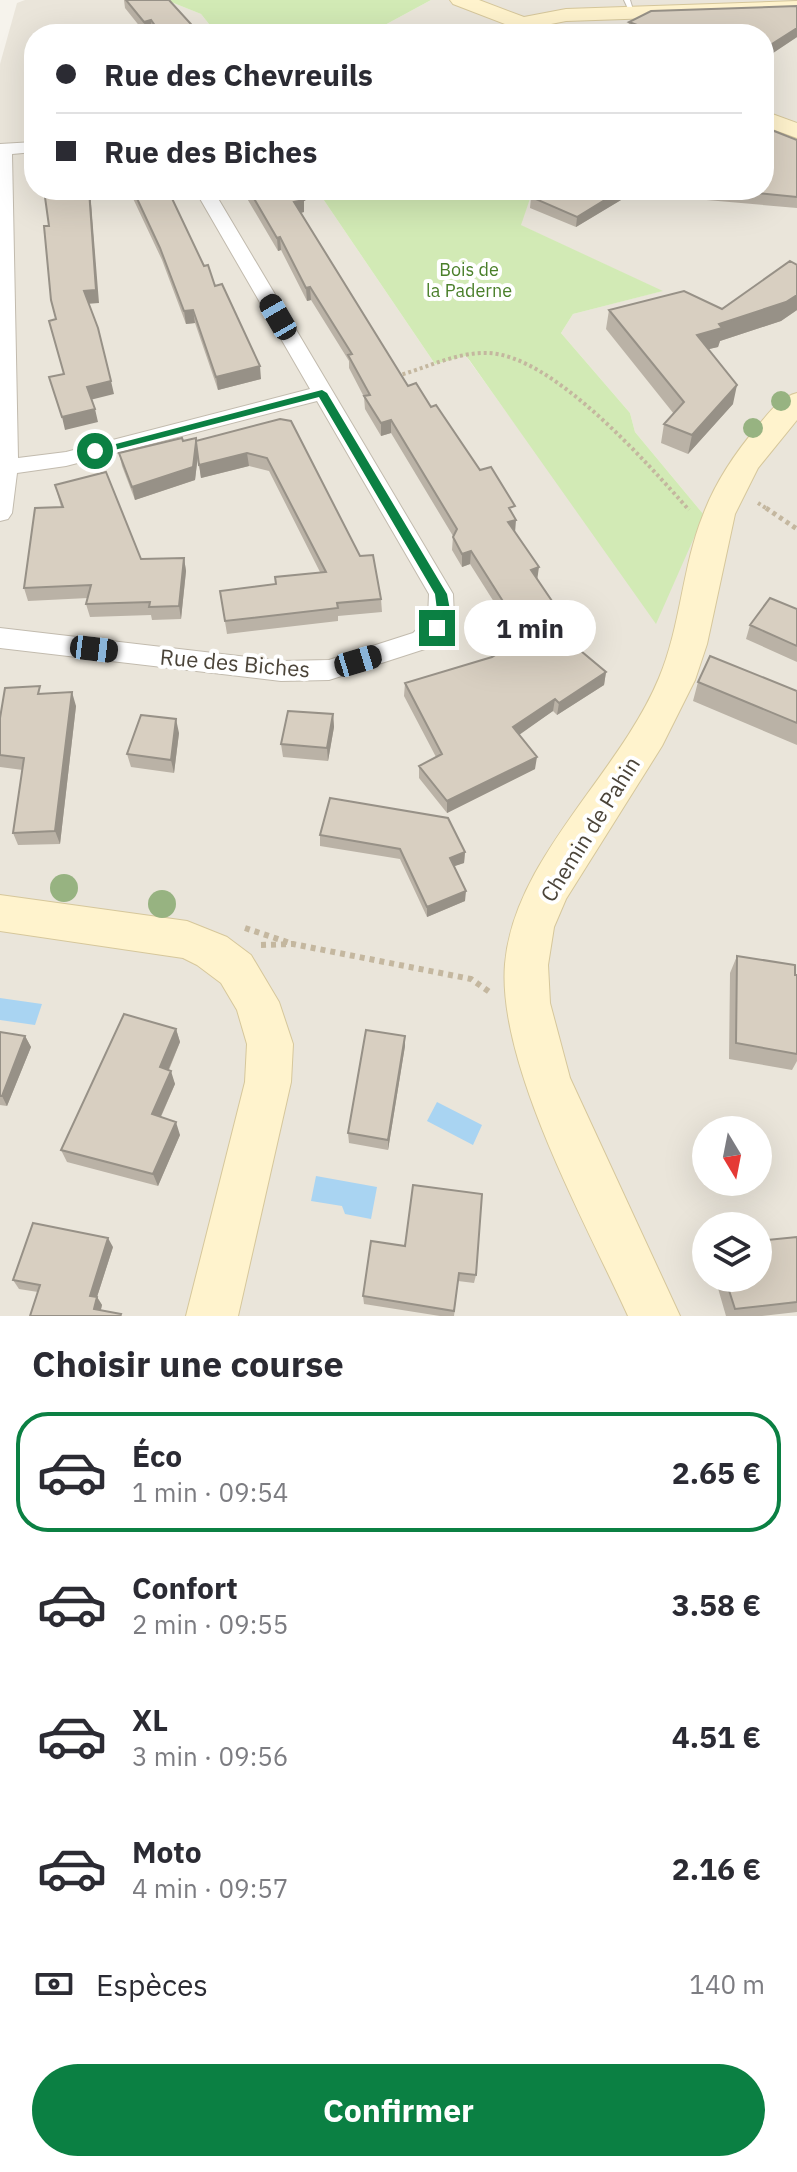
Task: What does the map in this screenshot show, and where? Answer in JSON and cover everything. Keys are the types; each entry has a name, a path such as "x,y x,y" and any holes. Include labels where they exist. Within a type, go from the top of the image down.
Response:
{"main road":[{"path":"460,0 524,23 630,6 797,7"},
{"path":"774,122 797,131"},
{"name":"Chemin de Pahin","path":"654,1316 576,1147 537,1051 527,979 529,940 548,891 646,741 678,678 713,529 731,489 772,427 797,402"},
{"path":"0,913 201,944 236,969 257,1002 270,1044 268,1082 212,1316"}],"street":[{"path":"0,513 3,468 1,149 24,148"},
{"name":"Rue des Biches","path":"0,638 298,672 329,670 414,644 427,637 441,622 444,610 441,594 210,200"},
{"path":"3,468 66,459 322,393"}],"path":[{"path":"385,379 489,352 527,366 617,431 696,514"},
{"path":"293,944 471,979 501,999"}],"shaded area":[{"path":"25,0 166,0 201,14 209,24 24,24 24,200 324,200 435,364 466,356 630,583 704,515 635,432 630,413 561,333 573,314 662,291 520,225 529,200 774,200 774,24 387,24 431,0 797,0 797,1316 0,1316 0,64 17,3"}],"green space":[{"path":"166,0 431,0 387,24 209,24 201,14"},
{"name":"Bois de la Paderne","path":"324,200 530,200 521,225 663,291 573,314 561,333 630,413 635,432 704,515 656,624 466,356 435,364"}],"water":[{"path":"0,998 42,1004 35,1025 0,1020"},
{"path":"437,1102 482,1125 473,1145 427,1121"},
{"path":"316,1176 377,1187 371,1219 345,1214 342,1206 311,1201"}],"building":[{"path":"126,0 169,0 191,24 154,24 151,20 144,22"},
{"path":"797,6 797,28 774,43 774,24 629,22 651,11"},
{"path":"774,131 797,140 797,197 774,195"},
{"path":"45,200 90,200 96,290 84,291 98,328 111,381 87,387 95,409 62,417 49,377 64,374 49,321 56,319 51,300 44,226 49,226"},
{"path":"138,200 173,200 204,266 208,265 215,286 222,284 260,366 216,377 193,310 184,311"},
{"path":"255,200 304,200 294,202 408,386 416,383 431,407 436,405 480,470 491,467 515,506 509,508 516,520 508,522 539,567 531,570 554,604 533,611 606,672 559,703 555,699 513,727 537,757 447,801 419,766 442,754 405,683 492,657 525,636 471,551 462,554 453,537 457,529 391,420 381,423 364,396 370,395 348,355 352,354 310,287 306,288 280,237 277,238"},
{"path":"538,200 605,200 577,217"},
{"path":"790,261 797,265 797,295 786,302 719,324 722,328 697,335 737,385 692,435 664,424 684,402 609,310 684,291 722,309"},
{"path":"280,419 291,421 360,556 373,555 381,599 337,603 338,608 225,621 220,591 276,584 275,577 326,572 267,458 247,453 199,465 196,442 193,467 132,487 119,453 182,438 183,441 196,438 196,441"},
{"path":"106,472 141,559 184,558 179,606 149,607 150,602 86,604 91,585 24,588 35,508 63,507 55,485"},
{"path":"770,598 797,609 797,646 750,625"},
{"path":"710,656 797,691 797,723 698,682"},
{"path":"40,686 38,694 72,692 55,831 13,833 24,758 0,755 0,718 5,688"},
{"path":"288,711 333,714 327,748 281,744"},
{"path":"141,715 176,719 171,760 127,754"},
{"path":"330,798 448,818 465,852 450,858 466,891 427,907 400,849 320,835"},
{"path":"737,956 795,965 797,1054 736,1043"},
{"path":"124,1014 176,1029 160,1067 171,1071 152,1114 176,1122 153,1174 61,1150"},
{"path":"366,1030 405,1036 388,1140 348,1133"},
{"path":"0,1032 25,1036 2,1096 0,1096"},
{"path":"413,1185 482,1194 476,1275 459,1273 454,1311 363,1296 371,1241 405,1246"},
{"path":"33,1223 108,1238 90,1296 97,1297 94,1309 120,1316 30,1316 40,1285 13,1280"},
{"path":"797,1237 797,1302 735,1309 730,1292 772,1292 772,1240"}],"route":[{"path":"95,451 322,393 441,594 444,610 437,628"}]}
